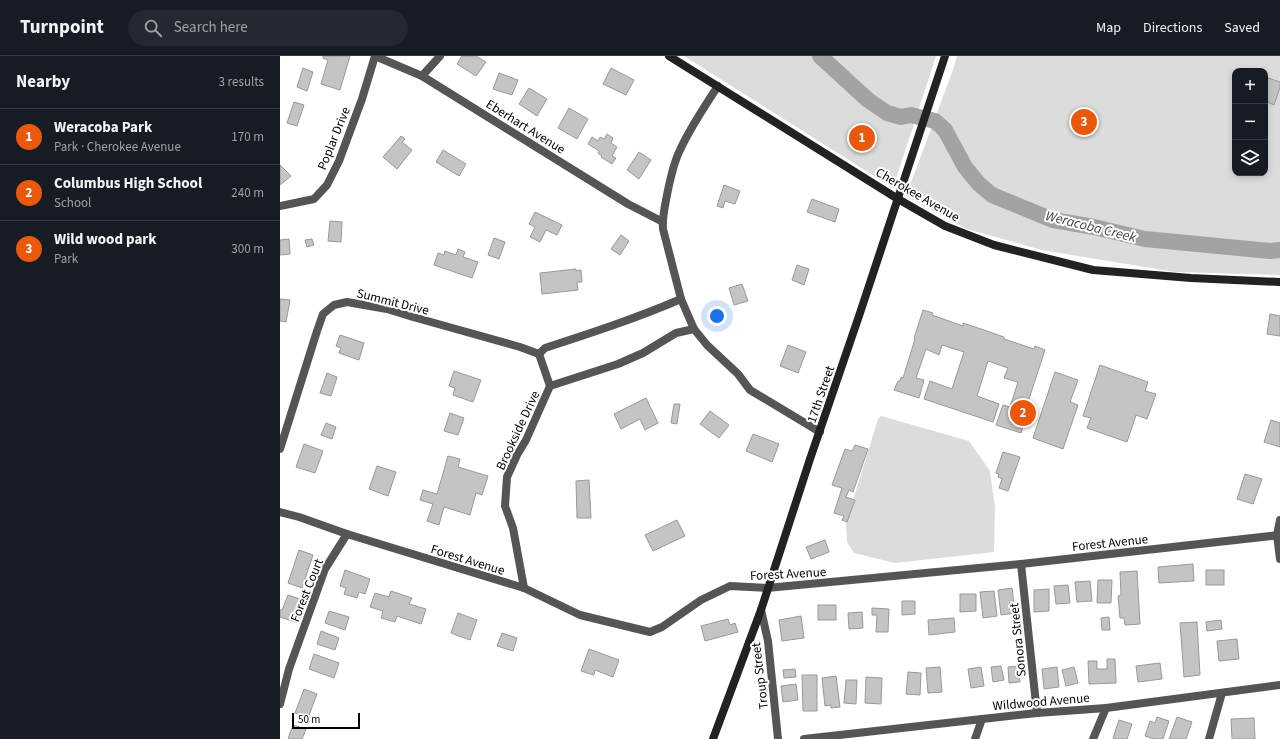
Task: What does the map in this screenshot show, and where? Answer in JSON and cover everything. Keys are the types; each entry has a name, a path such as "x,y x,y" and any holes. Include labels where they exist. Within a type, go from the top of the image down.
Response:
{"street":[{"name":"Eberhart Avenue","path":"375,56 422,76 628,204 663,222"},
{"name":"Poplar Drive","path":"284,205 314,199 327,185 339,161 362,99 375,56"},
{"path":"422,76 440,56"},
{"name":"Cherokee Avenue","path":"668,56 945,226 994,245 1093,270 1191,278 1280,282"},
{"name":"17th Street","path":"713,739 761,610 767,588 945,56"},
{"path":"718,86 703,108 679,151 672,173 663,222 663,229 681,298 694,329 738,374 750,390 820,432"},
{"path":"550,386 539,354 545,348 607,328 658,309 681,298"},
{"name":"Summit Drive","path":"280,449 319,326 324,314 334,305 347,302 387,309 520,347 539,354"},
{"name":"Brookside Drive","path":"524,588 513,528 505,506 507,477 526,440 550,386 618,364 643,353 676,334 694,329"},
{"name":"Forest Avenue","path":"280,512 524,588 580,615 650,632 662,627 701,600 730,586 767,588 1021,564 1279,535"},
{"path":"1280,520 1280,559"},
{"name":"Forest Court","path":"280,704 289,669 325,569 347,534"},
{"name":"Sonora Street","path":"1021,564 1037,713"},
{"name":"Troup Street","path":"761,610 768,641 778,739"},
{"name":"Wildwood Avenue","path":"804,739 1037,713 1106,708 1280,685"},
{"path":"1209,739 1222,693"},
{"path":"1093,739 1106,708"},
{"path":"975,739 982,719"}],"shaded area":[{"path":"684,56 936,56 893,188"},
{"path":"957,56 1280,56 1280,275 1175,272 1042,250 967,229 906,196"},
{"path":"881,416 969,441 990,471 995,508 994,552 895,563 854,553 847,542 846,523 878,419"}],"building":[{"path":"323,56 350,56 340,90 321,84 328,60 323,58"},
{"path":"462,56 476,56 486,62 476,76 457,64"},
{"path":"303,68 313,72 307,91 297,87"},
{"path":"611,68 634,80 626,95 603,84"},
{"path":"499,73 518,80 512,95 493,89"},
{"path":"1268,78 1280,82 1280,87 1274,105 1268,102"},
{"path":"529,88 547,99 537,116 519,104"},
{"path":"294,102 304,105 297,126 287,123"},
{"path":"569,108 588,119 577,139 558,128"},
{"path":"607,134 613,138 611,143 617,147 612,156 616,158 612,164 601,157 602,156 598,153 599,151 588,144 592,137 598,141 600,137 604,139"},
{"path":"401,136 405,139 402,142 412,150 397,169 383,157"},
{"path":"443,150 466,164 459,176 436,162"},
{"path":"639,152 651,160 639,179 627,170"},
{"path":"280,165 291,176 280,185"},
{"path":"724,185 740,191 735,204 725,201 723,208 717,206"},
{"path":"812,199 839,209 835,222 807,212"},
{"path":"535,212 562,225 557,235 546,230 540,242 530,237 535,227 529,224"},
{"path":"330,221 342,222 341,242 328,241"},
{"path":"621,235 629,241 620,255 611,249"},
{"path":"494,238 505,242 499,259 488,255"},
{"path":"289,239 290,254 280,255 280,240"},
{"path":"312,239 314,245 307,247 305,240"},
{"path":"458,249 465,252 463,257 478,262 472,278 434,265 438,253 444,255 445,251 456,255"},
{"path":"797,265 809,269 804,285 792,280"},
{"path":"576,269 576,271 581,270 582,282 577,282 578,290 542,294 540,273"},
{"path":"742,284 748,301 734,305 729,288"},
{"path":"280,299 290,300 286,322 280,321"},
{"path":"923,310 933,313 932,315 963,326 963,323 1034,349 1035,346 1045,350 1023,417 1023,420 1025,420 1021,433 996,425 1003,405 1010,407 1018,382 1004,378 1008,368 988,361 977,396 999,404 993,422 924,399 930,381 952,389 964,352 942,345 939,355 926,349 916,378 924,380 919,398 894,390 901,377 903,378"},
{"path":"1270,314 1280,316 1280,336 1267,334"},
{"path":"340,335 364,343 359,360 339,353 341,348 336,346"},
{"path":"788,345 806,352 798,373 780,366"},
{"path":"1100,365 1148,382 1145,391 1156,394 1147,419 1136,415 1127,442 1087,428 1091,418 1083,416"},
{"path":"454,371 481,380 473,402 453,395 455,388 449,386"},
{"path":"1055,372 1078,380 1070,402 1078,405 1063,449 1033,438"},
{"path":"327,373 337,377 331,396 320,393"},
{"path":"646,398 658,423 645,430 640,419 621,429 614,414"},
{"path":"674,404 680,404 677,424 671,423"},
{"path":"710,411 729,425 719,438 700,424"},
{"path":"450,413 464,418 458,435 444,431"},
{"path":"1271,420 1280,423 1280,447 1264,442"},
{"path":"326,423 336,427 332,439 321,435"},
{"path":"753,434 779,444 772,462 746,451"},
{"path":"304,444 323,451 315,473 296,467"},
{"path":"855,445 868,449 853,492 849,490 846,497 855,500 847,522 842,520 844,516 834,513 842,488 832,485 845,449 852,451"},
{"path":"1003,452 1020,457 1008,491 999,488 1002,479 998,477 999,474 996,473"},
{"path":"448,456 460,459 458,467 488,476 482,495 476,493 470,515 444,507 439,525 427,521 433,504 420,500 423,490 437,494"},
{"path":"377,466 396,472 388,496 369,489"},
{"path":"1245,474 1262,479 1253,504 1237,499"},
{"path":"589,480 591,518 577,518 576,481"},
{"path":"677,520 685,536 653,551 645,535"},
{"path":"825,540 829,552 811,559 806,547"},
{"path":"299,550 313,555 302,588 288,583"},
{"path":"1193,564 1194,581 1159,583 1158,567"},
{"path":"345,570 370,579 365,594 359,592 357,598 344,594 346,588 340,586"},
{"path":"1206,570 1224,570 1224,585 1206,585"},
{"path":"1137,571 1140,624 1125,625 1124,618 1120,618 1118,596 1121,595 1120,572"},
{"path":"1098,580 1112,580 1111,603 1097,603"},
{"path":"1090,581 1092,601 1077,602 1075,582"},
{"path":"1068,585 1070,603 1056,604 1054,586"},
{"path":"1012,588 1015,613 1001,615 998,590"},
{"path":"1049,589 1049,611 1034,612 1034,590"},
{"path":"391,591 412,598 409,604 426,609 421,624 397,616 395,622 381,618 383,611 370,607 375,593 389,597"},
{"path":"994,591 997,616 983,618 980,592"},
{"path":"960,594 976,594 976,611 960,612"},
{"path":"288,595 306,601 298,623 280,617 280,610 282,610"},
{"path":"902,601 915,601 915,614 902,615"},
{"path":"818,605 836,605 836,620 818,620"},
{"path":"872,608 889,609 888,632 876,632 877,615 872,615"},
{"path":"329,611 349,617 345,630 325,623"},
{"path":"862,612 863,628 849,629 848,613"},
{"path":"458,613 477,620 470,640 451,633"},
{"path":"801,616 804,638 782,641 779,620"},
{"path":"1109,617 1110,630 1102,630 1101,618"},
{"path":"954,618 955,632 929,635 928,620"},
{"path":"728,619 730,625 735,623 738,632 705,641 701,626"},
{"path":"1221,620 1222,629 1207,631 1206,622"},
{"path":"1197,622 1200,675 1184,677 1180,623"},
{"path":"321,631 339,638 335,650 317,644"},
{"path":"502,633 517,638 513,651 497,646"},
{"path":"1237,639 1239,659 1219,661 1217,641"},
{"path":"589,649 619,660 613,677 595,670 594,675 581,671"},
{"path":"314,654 339,663 334,678 309,669"},
{"path":"1107,659 1115,659 1116,683 1089,684 1088,661 1097,661 1097,669 1107,669"},
{"path":"1160,663 1162,679 1138,682 1136,666"},
{"path":"1001,666 1004,680 993,682 991,667"},
{"path":"1019,666 1020,682 1009,683 1008,667"},
{"path":"940,667 942,692 928,693 926,668"},
{"path":"981,667 984,686 971,688 968,669"},
{"path":"1057,667 1059,687 1044,689 1042,669"},
{"path":"1074,667 1078,683 1066,686 1062,670"},
{"path":"795,669 796,677 784,678 783,670"},
{"path":"908,672 921,673 920,695 906,694"},
{"path":"802,675 817,675 817,711 803,711"},
{"path":"836,676 840,707 831,708 831,705 825,706 822,678"},
{"path":"866,677 882,678 881,704 865,703"},
{"path":"846,680 857,680 856,704 844,703"},
{"path":"796,684 798,700 783,702 781,686"},
{"path":"304,689 317,694 308,718 295,713"},
{"path":"1157,717 1169,721 1163,739 1154,739 1145,736 1150,721 1155,723"},
{"path":"1177,717 1192,722 1186,739 1169,739"},
{"path":"1254,718 1255,739 1232,739 1231,719"},
{"path":"1119,720 1132,724 1127,739 1113,738"},
{"path":"293,725 306,729 302,739 288,739"}],"waterway":[{"name":"Weracoba Creek","path":"820,56 868,100 887,113 901,117 911,115 935,121 945,130 965,167 979,184 992,195 1053,220 1094,227 1145,239 1270,251 1280,250"}],"place":[{"name":"Wild wood park","path":"1084,122"},
{"name":"Weracoba Park","path":"862,138"},
{"name":"Columbus High School","path":"1023,413"}]}
